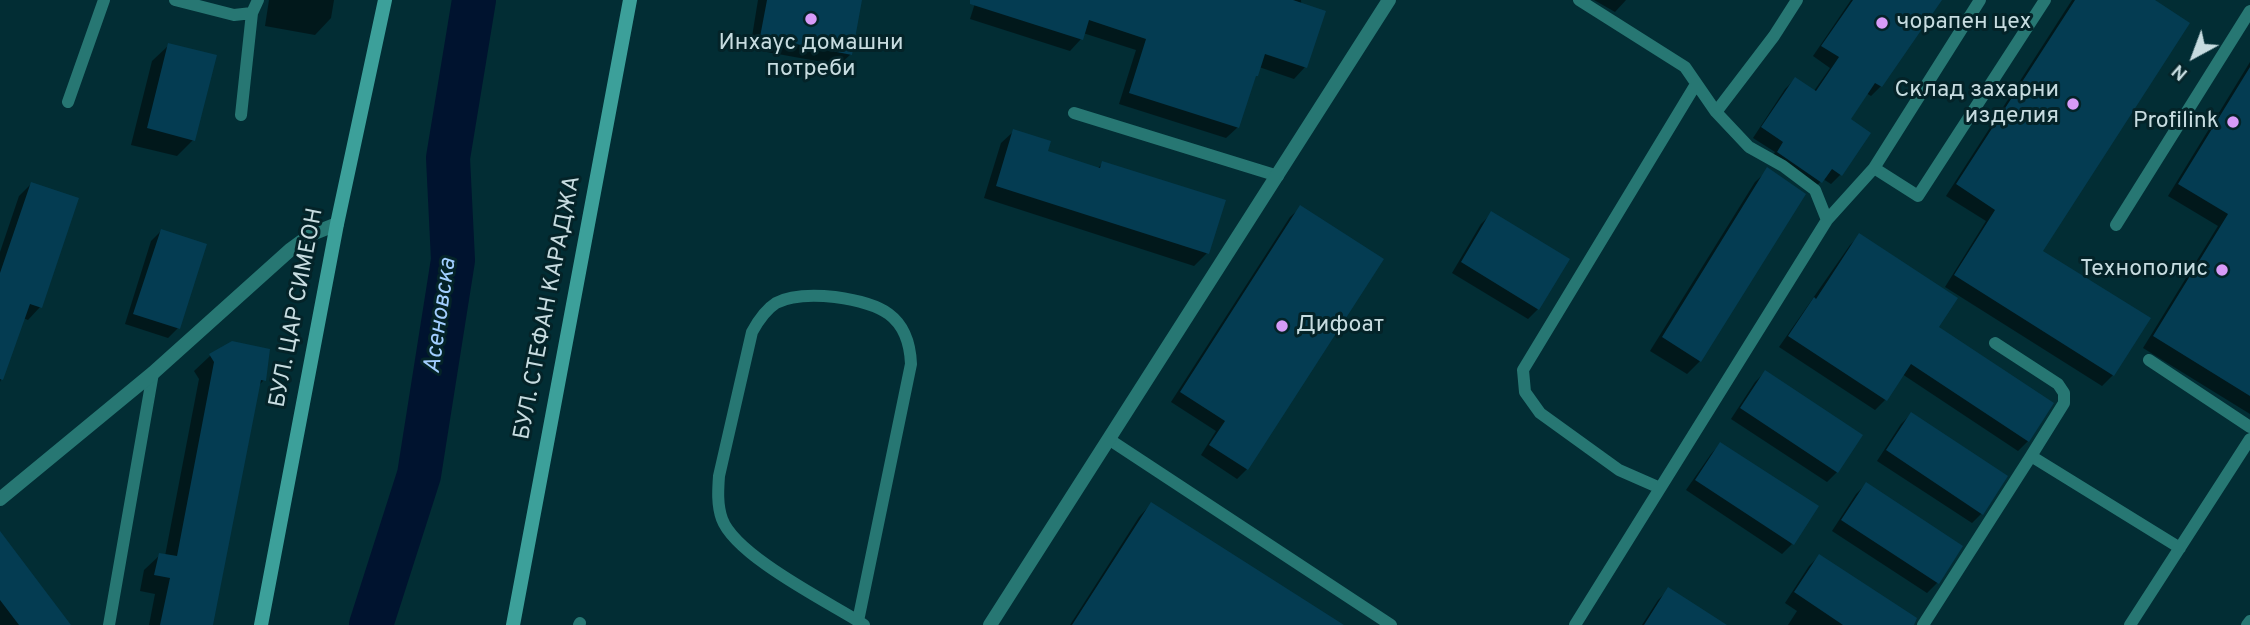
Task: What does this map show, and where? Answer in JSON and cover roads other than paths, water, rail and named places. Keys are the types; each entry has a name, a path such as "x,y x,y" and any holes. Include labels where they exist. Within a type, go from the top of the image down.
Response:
{"main road":[{"name":"БУЛ. ЦАР СИМЕОН","path":"261,625 337,224 384,0"},
{"name":"БУЛ. СТЕФАН КАРАДЖА","path":"513,625 630,0"}],"street":[{"path":"990,625 1390,0"},
{"path":"0,499 153,373 290,250 312,234 337,224"}],"lane":[{"path":"68,102 104,0"},
{"path":"175,0 234,15 252,13"},
{"path":"241,115 252,13 258,0"},
{"path":"1579,0 1685,67 1716,112 1749,147 1783,166 1815,190 1827,220"},
{"path":"1716,112 1774,36 1797,0"},
{"path":"1575,625 1827,220 1874,168 1980,0"},
{"path":"1874,168 1918,196 2045,0"},
{"path":"2116,225 2250,11"},
{"path":"1660,488 1619,470 1540,413 1525,392 1523,370 1696,84"},
{"path":"1073,113 1278,176"},
{"path":"816,295 864,301 883,310 892,318 910,343 911,364 861,623 751,555 734,539 722,520 718,498 719,476 752,332 761,316 777,303 796,298 816,295"},
{"path":"1923,625 2064,404 2064,393 2058,384 1995,343"},
{"path":"2149,360 2250,427"},
{"path":"109,625 153,373"},
{"path":"2130,625 2250,439"},
{"path":"1110,440 1391,625"},
{"path":"2031,456 2180,548"}],"waterway":[{"name":"Асеновска","path":"371,625 419,475 453,260 448,158 474,0"}],"place":[{"name":"Инхаус домашни потреби","path":"811,19"},
{"name":"чорапен цех","path":"1882,23"},
{"name":"Склад захарни изделия","path":"2073,104"},
{"name":"Profilink","path":"2233,122"},
{"name":"Технополис","path":"2222,270"},
{"name":"Дифоат","path":"1282,326"}]}
